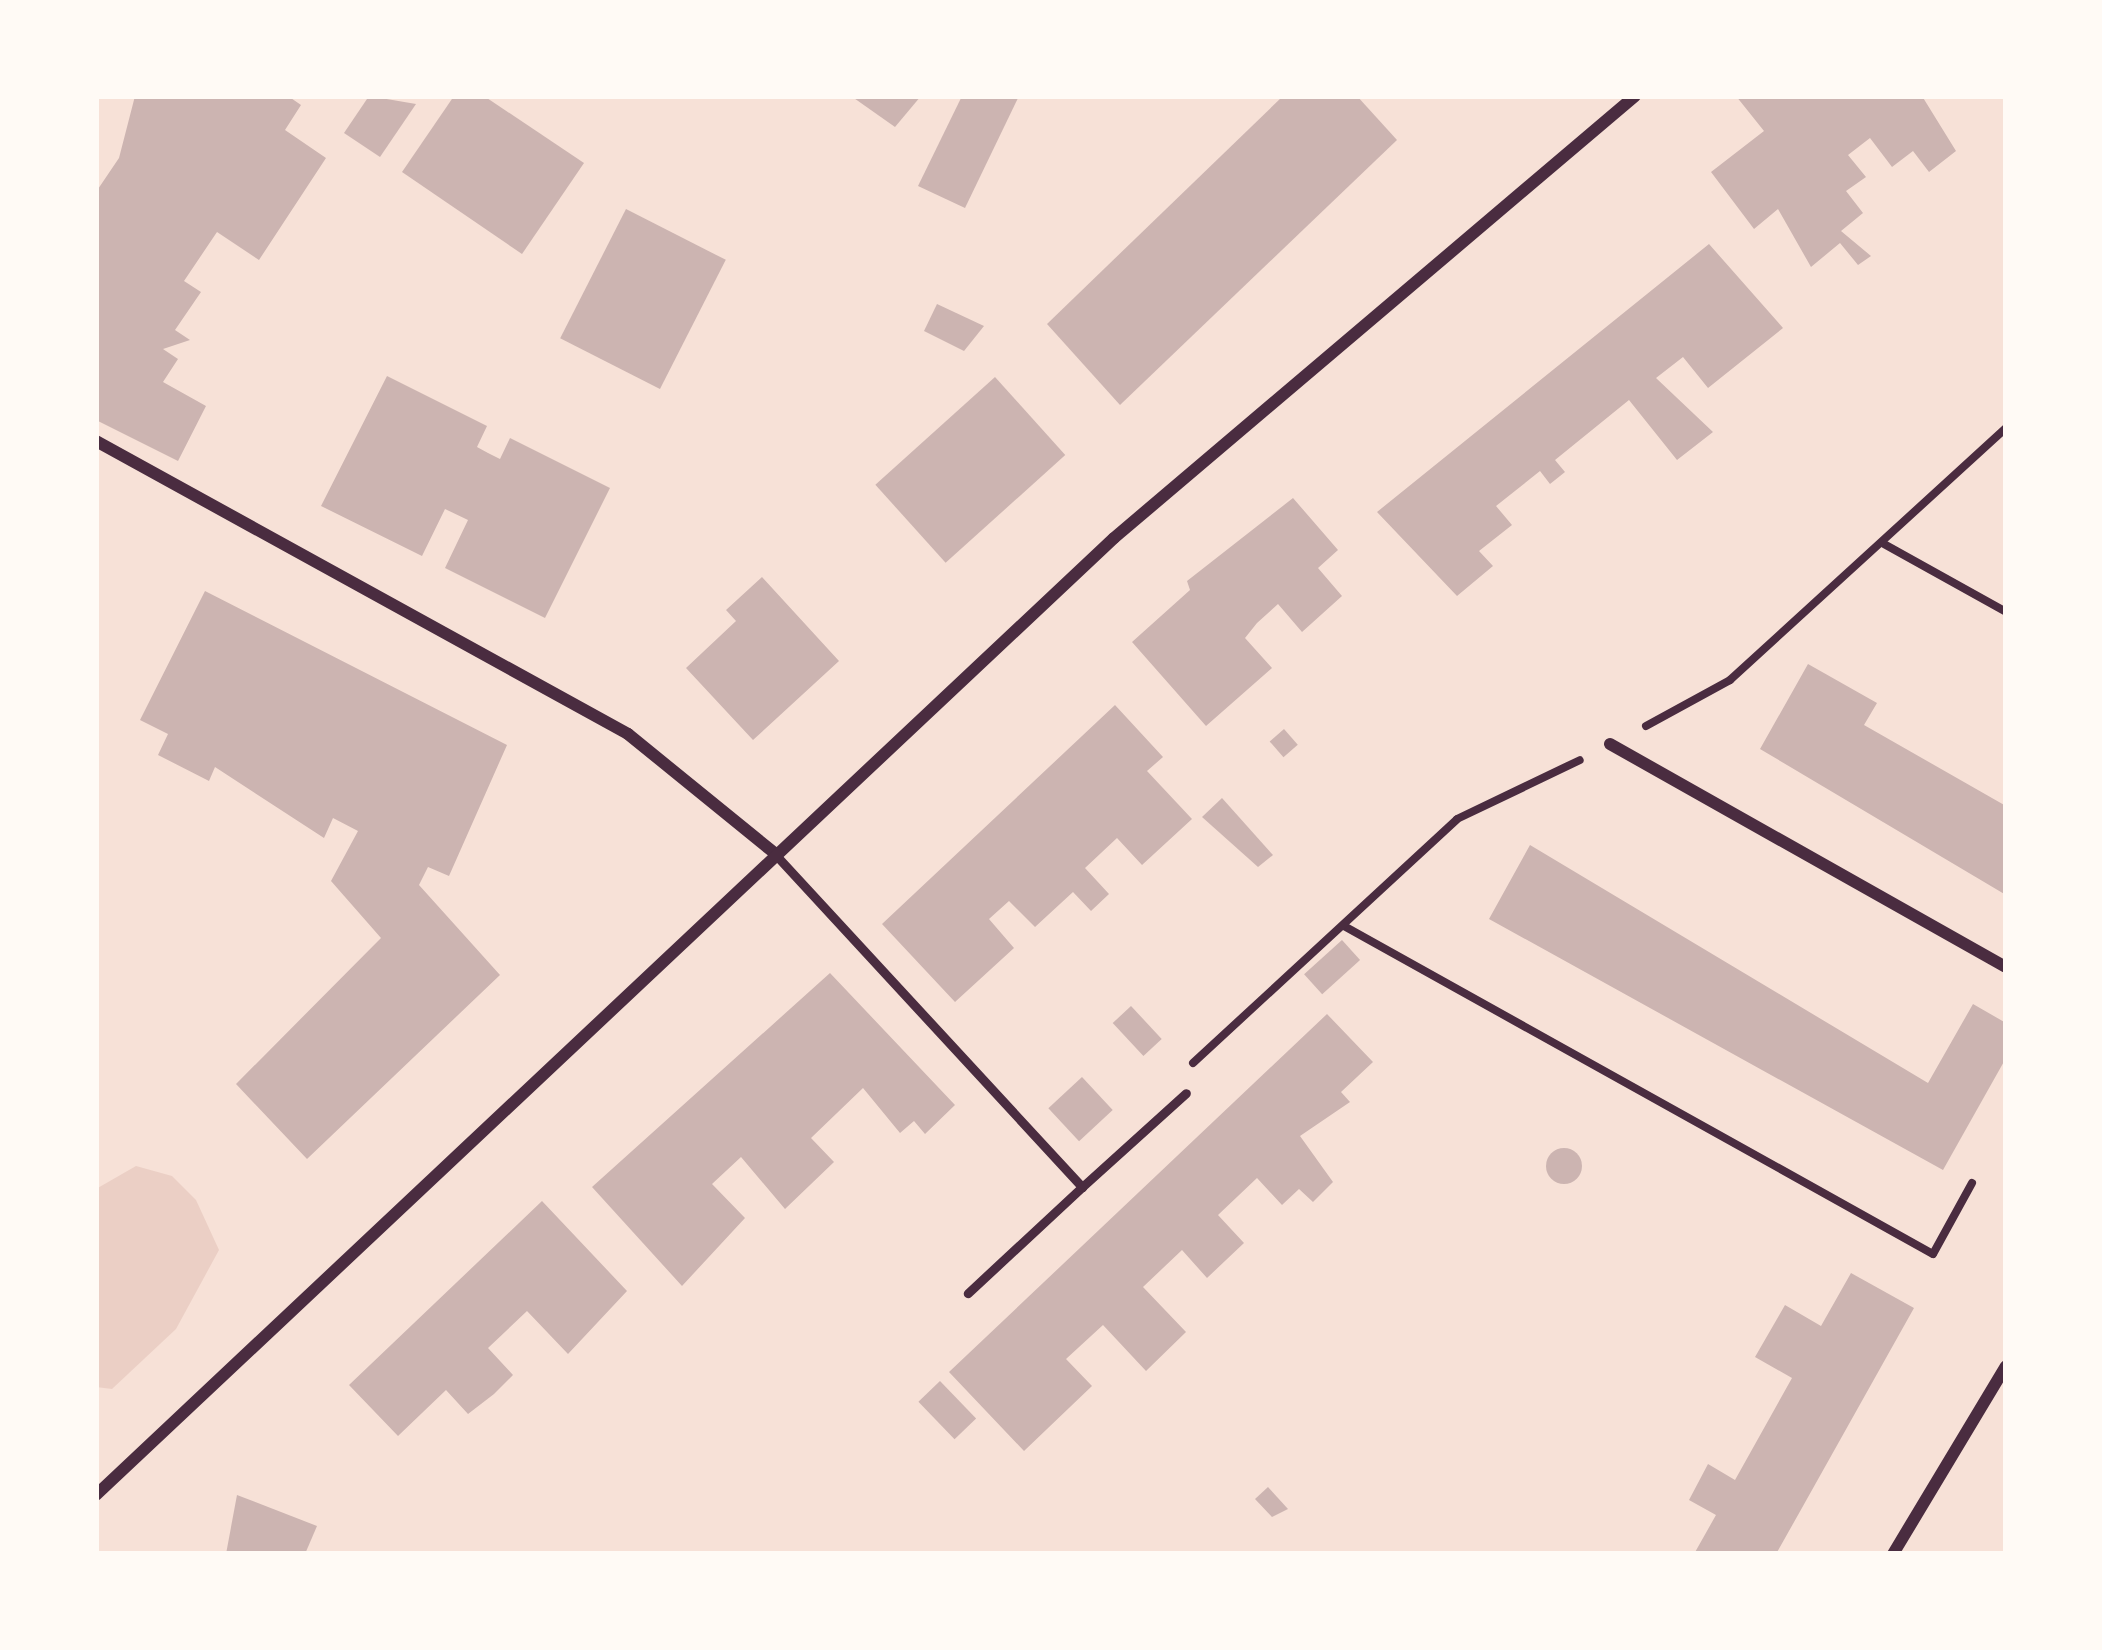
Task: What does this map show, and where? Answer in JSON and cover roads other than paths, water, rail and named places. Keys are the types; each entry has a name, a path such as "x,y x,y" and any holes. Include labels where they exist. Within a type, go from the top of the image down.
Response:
{"street":[{"path":"96,1495 773,852 1142,513 1635,96"},
{"path":"96,441 628,734 773,852"},
{"path":"1610,744 2006,967"},
{"path":"1894,1554 2006,1366"}],"lane":[{"path":"773,852 1082,1187"},
{"path":"968,1293 1186,1093"}]}
